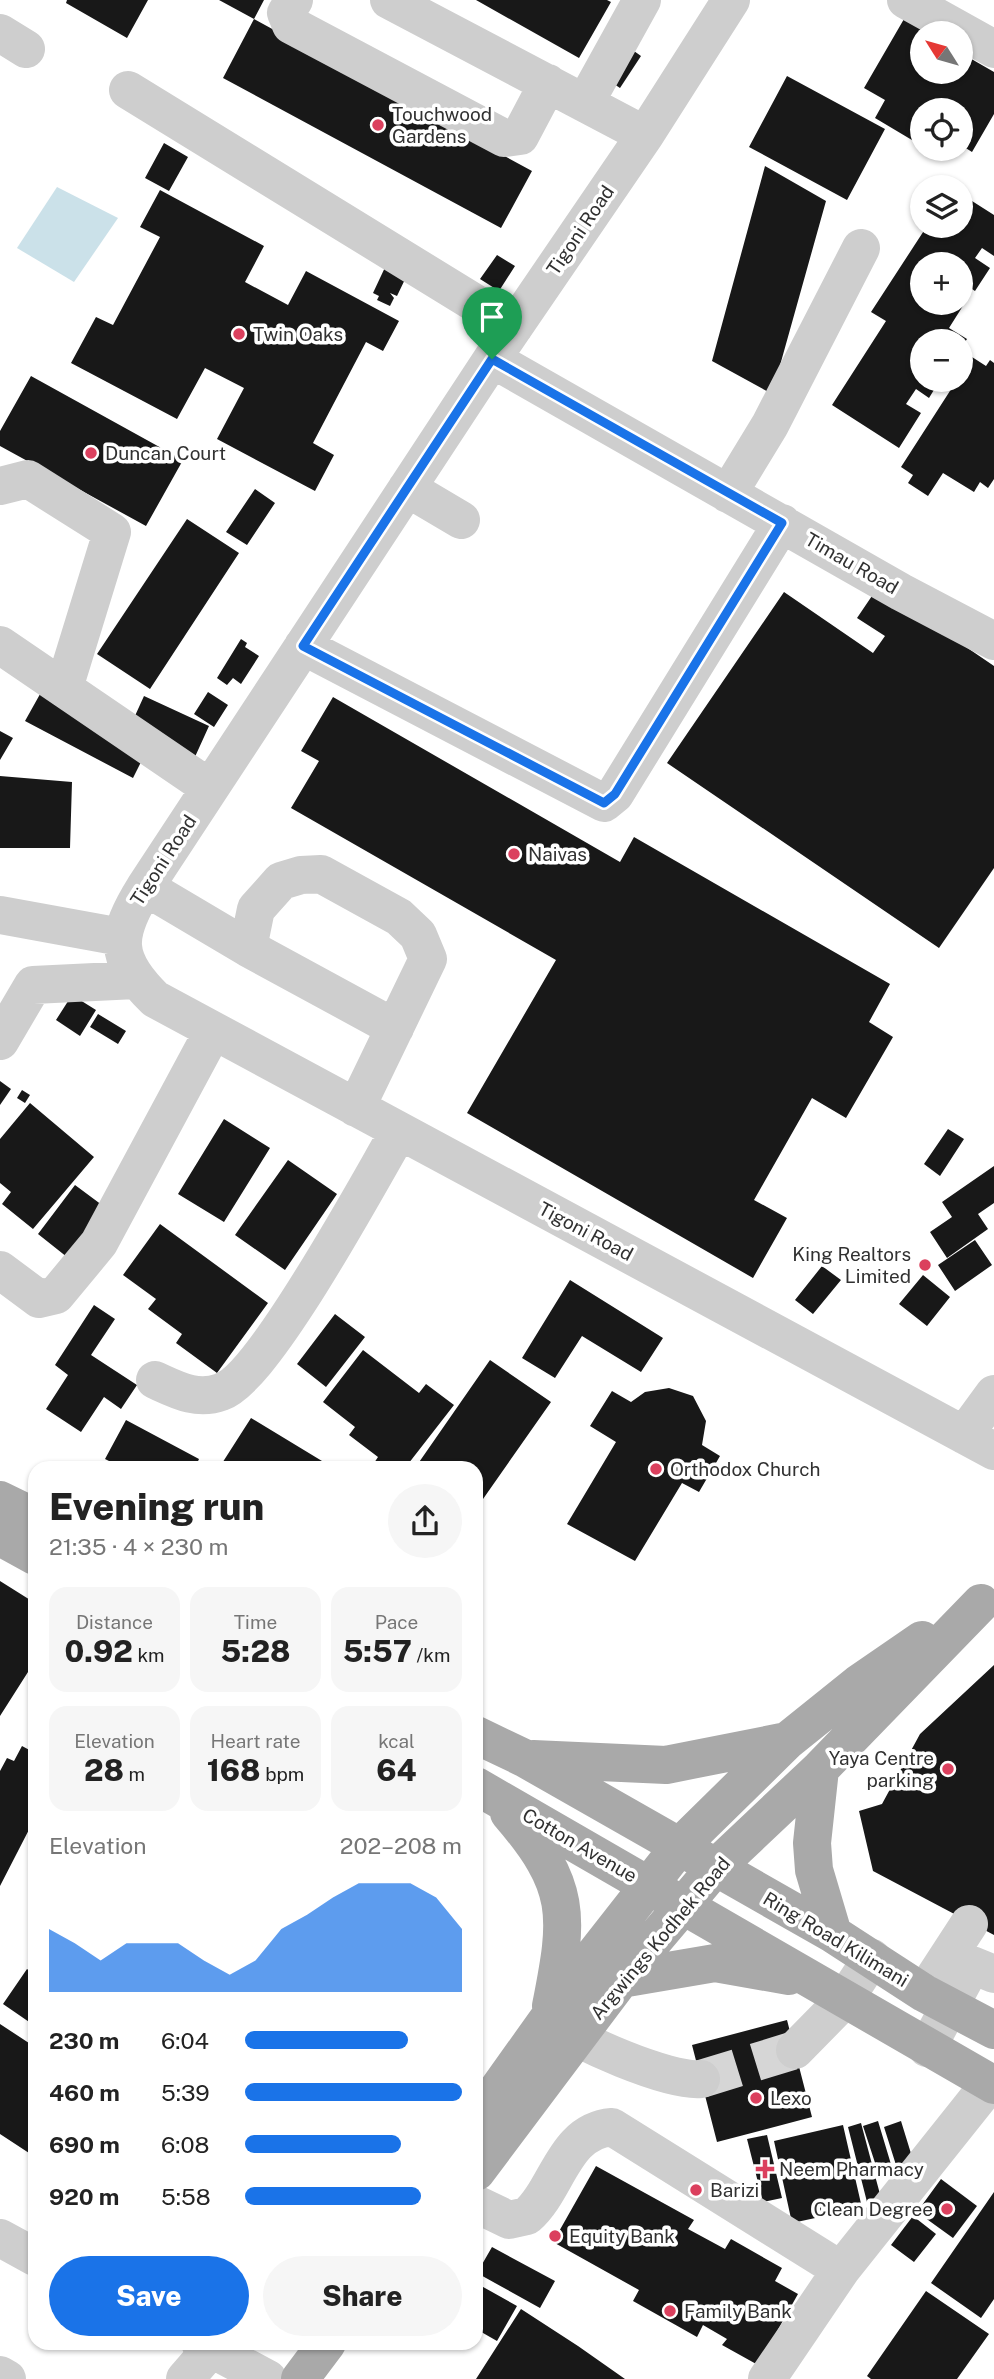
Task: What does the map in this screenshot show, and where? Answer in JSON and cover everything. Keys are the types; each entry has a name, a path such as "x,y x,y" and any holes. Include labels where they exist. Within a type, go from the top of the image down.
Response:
{"main road":[{"path":"0,1500 28,1514"},
{"path":"0,1537 28,1552"},
{"name":"Argwings Kodhek Road","path":"483,2160 648,1883 679,1847 787,1741 858,1684 988,1598"},
{"name":"Argwings Kodhek Road","path":"483,2113 562,2030 621,1979 714,1869 820,1769 988,1598"},
{"path":"483,1738 524,1758 679,1847"},
{"path":"524,1758 666,1765 787,1741"},
{"path":"820,1769 812,1843 814,1870 833,1934"},
{"path":"485,1791 544,1857 558,1889 565,1926 562,2030"},
{"name":"Cotton Avenue","path":"485,1791 684,1904"},
{"name":"Ring Road Kilimani","path":"679,1847 833,1934 936,1999 994,2030"},
{"path":"684,1904 992,2084"},
{"path":"621,1979 715,1963 761,1969 832,1991"},
{"path":"300,2379 322,2350"}],"street":[{"path":"294,0 286,13 291,25 504,138 520,136 548,83"},
{"path":"389,0 645,135"},
{"path":"585,103 642,0"},
{"name":"Tigoni Road","path":"731,0 645,135 492,359 145,887 128,915 121,937 121,950 136,980 155,999 979,1443"},
{"path":"906,0 994,49"},
{"path":"128,90 514,327"},
{"path":"728,494 770,425 861,248"},
{"name":"Timau Road","path":"492,359 728,494 994,640"},
{"path":"0,486 28,479 112,532 64,688"},
{"path":"407,488 461,520"},
{"path":"303,646 604,803 615,794 782,523"},
{"path":"0,645 210,788"},
{"path":"248,948 256,909 281,881 301,874 321,874 399,917 418,935 428,959 356,1108"},
{"path":"145,887 248,948 395,1028"},
{"path":"0,915 121,937"},
{"path":"0,1041 33,985 136,980"},
{"path":"0,1270 39,1298 56,1295 99,1243 213,1031"},
{"path":"155,1380 187,1395 220,1393 241,1382 263,1354 312,1278 399,1131"},
{"path":"979,1443 994,1394"},
{"path":"927,2048 936,1999 969,1924"},
{"path":"795,2050 832,1991 872,1958"},
{"path":"936,1999 972,1965 994,1974"},
{"path":"562,2030 679,2078 701,2079"},
{"path":"767,2379 841,2270 992,2084"},
{"path":"483,2207 509,2220 527,2216 534,2210 575,2144 594,2131 612,2127 841,2270"},
{"path":"0,2238 28,2253"},
{"path":"185,2379 203,2350"},
{"path":"213,2350 268,2379"},
{"path":"0,2375 7,2379"}],"water":[{"path":"57,187 118,218 74,282 17,248"}],"building":[{"path":"67,0 148,0 127,38 66,3"},
{"path":"219,0 264,0 254,19"},
{"path":"476,0 607,0 611,2 579,58"},
{"name":"Touchwood Gardens","path":"254,19 532,171 501,228 223,78"},
{"path":"904,19 910,22 910,84 973,84 973,60 994,72 994,114 973,150 973,98 910,98 910,139 875,118 885,100 864,88"},
{"path":"627,46 641,56 620,88 605,78"},
{"path":"787,76 885,129 847,200 749,147"},
{"path":"164,143 188,157 169,191 145,178"},
{"path":"765,166 826,201 772,394 712,361"},
{"name":"Twin Oaks","path":"160,190 264,246 245,282 288,305 306,271 399,321 383,351 366,342 313,443 334,455 315,491 217,439 244,388 205,368 177,419 71,363 96,317 113,325 160,237 140,227"},
{"path":"973,202 994,215 994,256 982,248 975,258 990,268 975,291 973,252 910,252 919,238 973,238"},
{"path":"910,252 910,315 957,315 951,329 910,329 910,392 914,392 906,404 921,413 899,448 832,405 886,321 871,312"},
{"path":"497,255 515,266 499,291 480,279"},
{"path":"388,261 409,271 397,296 390,293 394,298 390,306 377,300 379,296 373,293"},
{"path":"973,358 986,366 990,360 994,363 994,479 988,488 980,482 974,492 943,473 928,496 908,483 913,475 901,467 949,392 973,392"},
{"name":"Duncan Court","path":"31,376 183,460 146,526 0,446 0,431"},
{"path":"920,392 933,392 929,398"},
{"path":"255,489 275,503 247,545 226,532"},
{"name":"Duncan Court","path":"187,519 239,553 150,689 97,654"},
{"path":"878,587 994,666 994,868 939,948 667,763 784,592 873,653 885,636 857,618"},
{"path":"241,639 247,643 245,647 259,656 241,684 233,678 227,685 217,678"},
{"path":"44,687 151,742 133,778 25,721"},
{"path":"208,692 228,705 214,727 194,714"},
{"path":"144,696 209,726 194,759 129,729"},
{"path":"333,697 620,862 634,837 890,984 869,1022 893,1037 846,1118 812,1098 754,1200 787,1218 753,1278 467,1113 556,960 291,808 319,761 301,751"},
{"path":"0,731 13,738 0,760"},
{"path":"0,776 72,782 70,848 0,848"},
{"path":"72,995 96,1010 80,1036 56,1020"},
{"path":"98,1014 126,1031 118,1044 90,1027"},
{"path":"0,1081 11,1089 0,1105"},
{"path":"22,1090 30,1095 25,1103 17,1098"},
{"path":"30,1103 94,1157 33,1229 2,1204 11,1192 0,1183 0,1139"},
{"path":"224,1119 270,1148 224,1222 178,1194"},
{"path":"948,1129 964,1139 940,1176 924,1164"},
{"path":"288,1160 337,1194 285,1270 235,1235"},
{"path":"994,1166 994,1203 978,1214 988,1229 947,1258 930,1232 952,1217 942,1202"},
{"path":"75,1185 110,1211 72,1261 38,1234"},
{"path":"160,1224 268,1303 217,1373 176,1343 182,1334 148,1309 156,1299 123,1275"},
{"path":"975,1240 992,1265 955,1291 938,1265"},
{"path":"822,1266 841,1280 813,1314 795,1300"},
{"path":"923,1275 950,1297 927,1326 899,1304"},
{"path":"570,1280 663,1338 641,1372 582,1336 555,1378 522,1358"},
{"path":"94,1305 115,1319 91,1355 137,1385 121,1409 104,1397 81,1432 46,1409 68,1375 55,1365"},
{"path":"335,1314 365,1337 326,1387 297,1364"},
{"path":"363,1350 419,1393 426,1384 454,1405 410,1461 375,1461 378,1457 349,1435 355,1427 323,1402"},
{"path":"490,1360 551,1402 483,1499 483,1461 420,1461"},
{"name":"Orthodox Church","path":"669,1388 693,1396 706,1421 702,1445 720,1456 699,1492 682,1483 635,1561 567,1524 616,1442 590,1426 612,1391 631,1402 645,1392"},
{"path":"251,1418 322,1461 223,1461"},
{"path":"126,1420 199,1459 109,1461 105,1459"},
{"path":"0,1581 28,1599 28,1672 0,1716"},
{"name":"Yaya Centre parking","path":"994,1665 994,1935 873,1871 859,1811 882,1804 920,1734"},
{"path":"22,1746 28,1749 28,1832 0,1886 0,1771 7,1758 14,1761"},
{"path":"27,1969 28,2021 3,2004"},
{"name":"Lexo","path":"787,2020 812,2117 717,2142 692,2045"},
{"path":"0,2024 28,2042 28,2152 0,2134"},
{"path":"878,2121 893,2171 879,2175 863,2126"},
{"path":"901,2121 913,2160 896,2165 884,2127"},
{"path":"861,2123 881,2198 867,2202 848,2127"},
{"path":"843,2125 862,2208 792,2223 774,2141"},
{"name":"Neem Pharmacy","path":"767,2135 782,2198 763,2202 747,2139"},
{"path":"596,2166 694,2220 688,2229 725,2249 731,2239 782,2268 775,2281 798,2294 758,2365 722,2345 727,2339 703,2325 697,2337 633,2301 639,2290 553,2242"},
{"name":"Clean Degree","path":"941,2179 977,2206 953,2238 917,2212"},
{"path":"994,2192 994,2299 981,2318 931,2283"},
{"path":"913,2216 936,2234 914,2262 891,2245"},
{"path":"492,2247 555,2281 540,2308 483,2276 483,2263"},
{"path":"483,2287 517,2306 497,2341 483,2333"},
{"path":"926,2291 989,2334 957,2379 871,2379 867,2376"},
{"path":"521,2309 578,2346 625,2379 476,2379"}],"tunnel":[{"path":"701,2079 795,2050"}],"place":[{"name":"Touchwood Gardens","path":"378,125"},
{"name":"Twin Oaks","path":"239,334"},
{"name":"Duncan Court","path":"91,453"},
{"name":"Naivas","path":"514,854"},
{"name":"King Realtors Limited","path":"925,1265"},
{"name":"Orthodox Church","path":"656,1469"},
{"name":"Yaya Centre parking","path":"948,1769"},
{"name":"Lexo","path":"756,2098"},
{"name":"Neem Pharmacy","path":"765,2169"},
{"name":"Barizi","path":"696,2190"},
{"name":"Clean Degree","path":"947,2209"},
{"name":"Equity Bank","path":"555,2236"},
{"name":"Family Bank","path":"670,2311"}],"route":[{"path":"492,359 782,523 615,794 604,803 303,646 492,359"}]}
